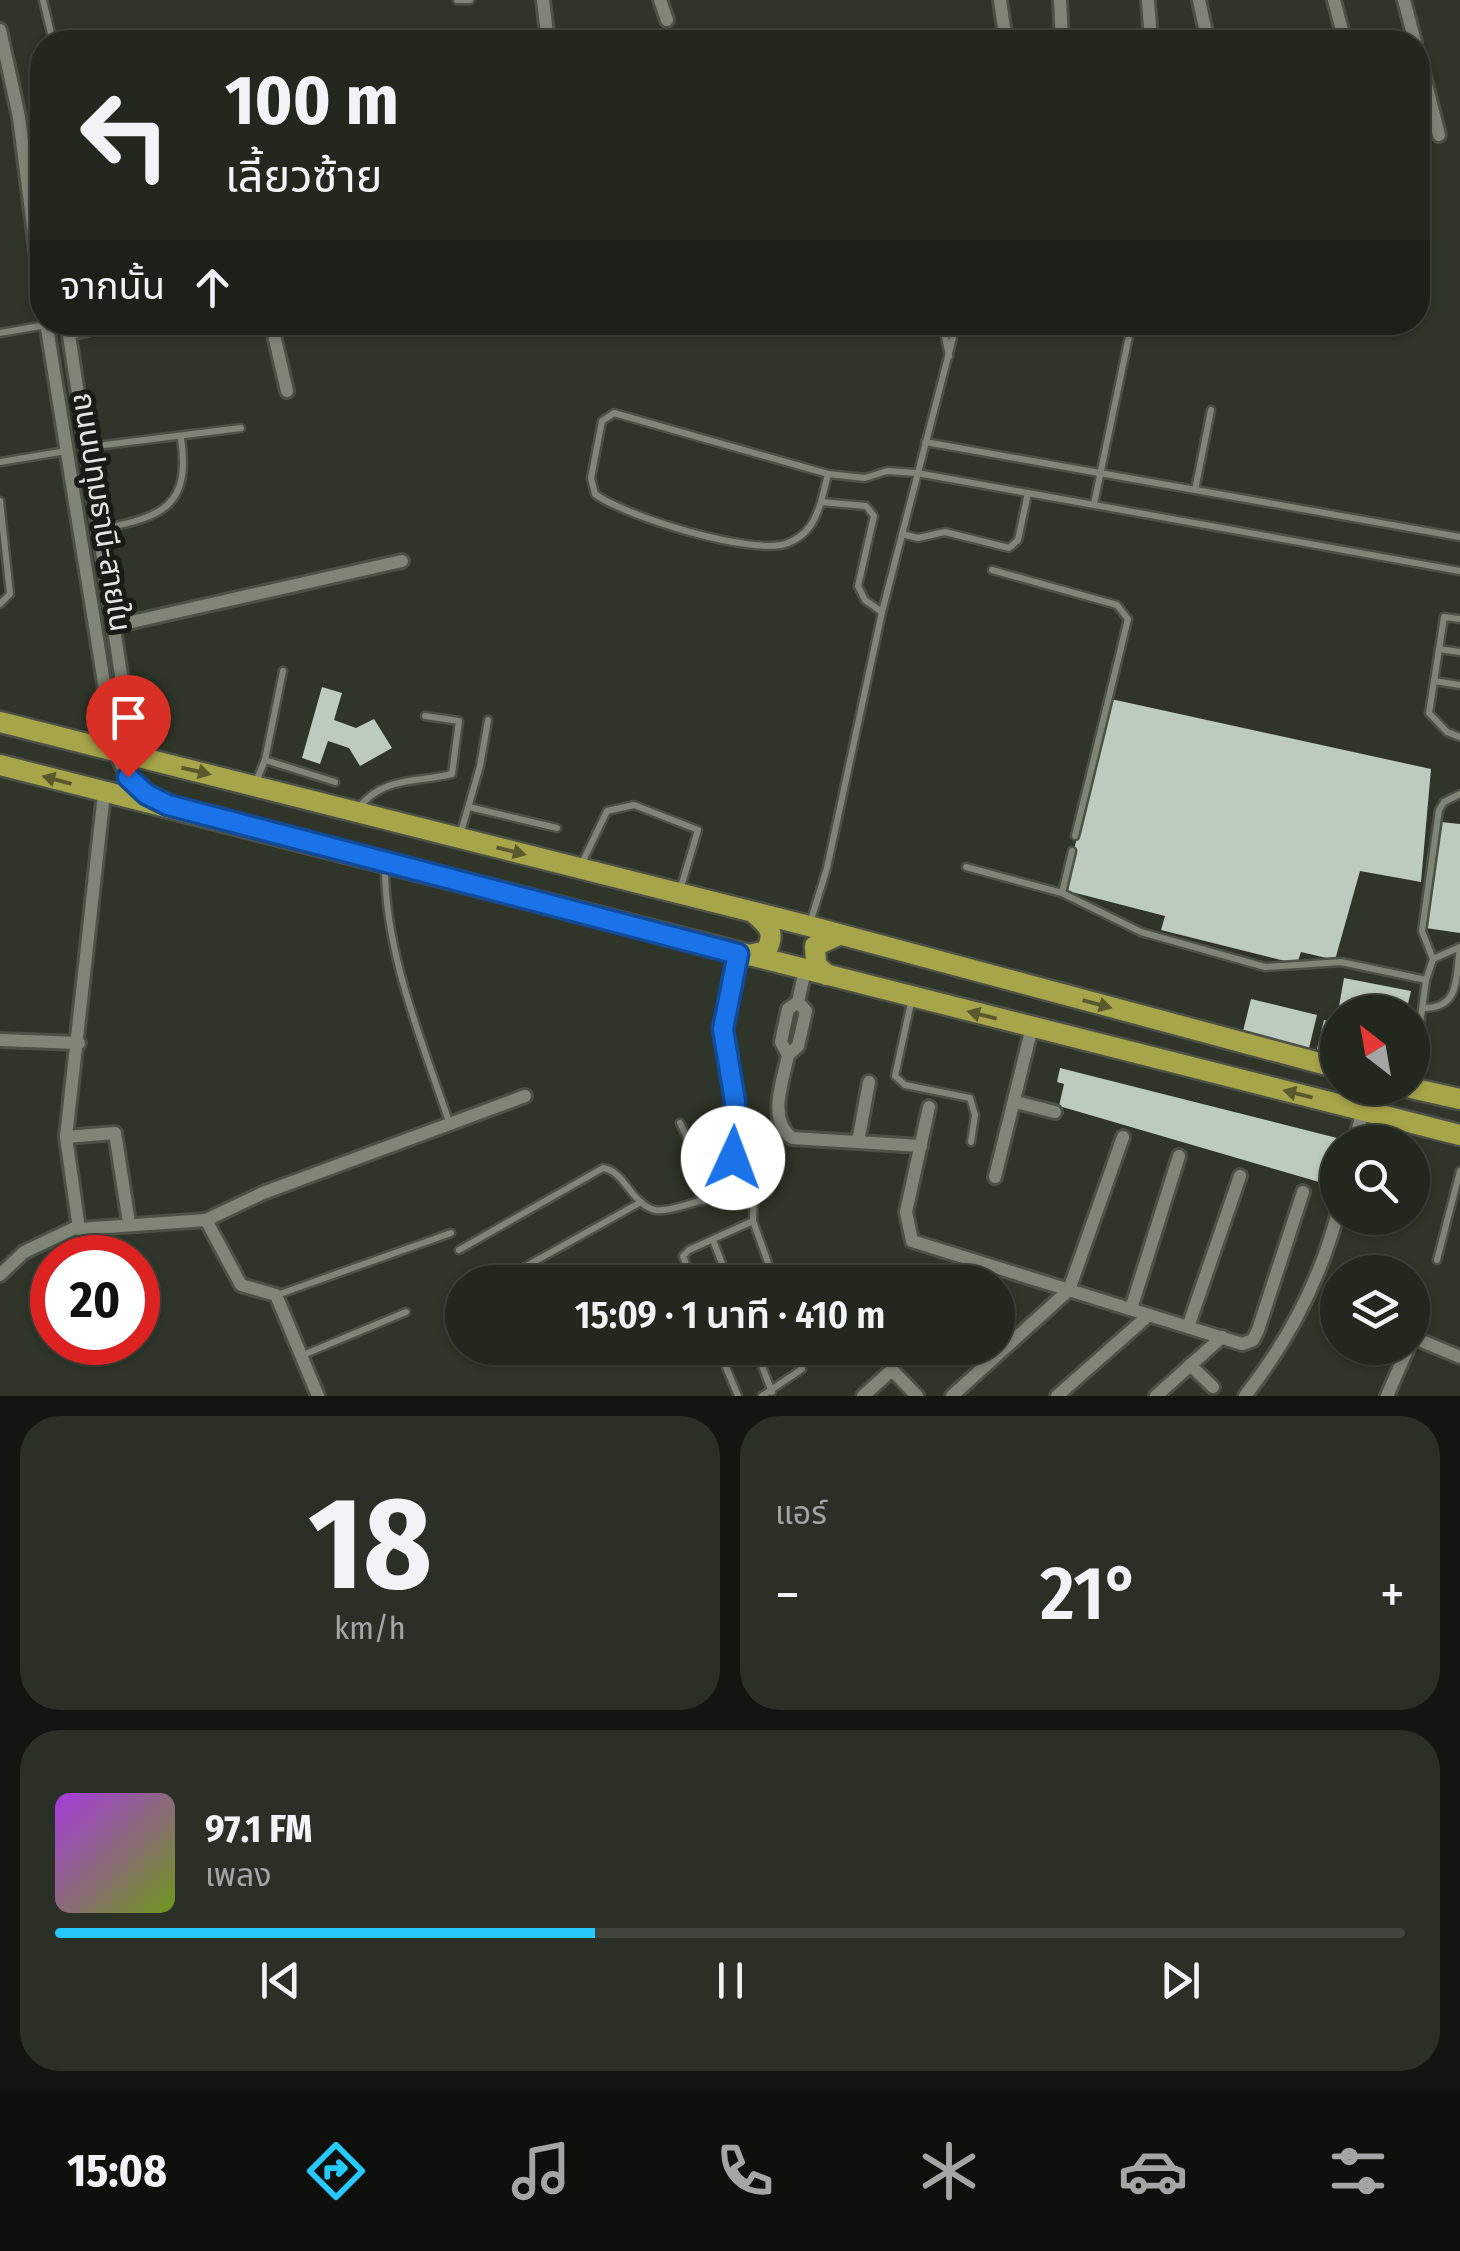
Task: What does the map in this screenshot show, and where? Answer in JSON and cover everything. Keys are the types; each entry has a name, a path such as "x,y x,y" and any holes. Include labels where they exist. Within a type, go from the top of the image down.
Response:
{"main road":[{"path":"0,722 809,926 1320,1063"},
{"path":"0,766 168,805 740,956 1460,1135"},
{"path":"740,956 766,951 772,938 767,924 754,912"},
{"path":"827,976 816,965 815,946 839,935"},
{"path":"1430,1091 1460,1100"}],"street":[{"path":"543,0 547,30"},
{"path":"660,0 667,20"},
{"path":"1000,0 1004,30"},
{"path":"1060,0 1061,30"},
{"path":"1148,0 1150,30"},
{"path":"1198,0 1205,30"},
{"path":"1334,0 1342,30"},
{"path":"1404,0 1412,30"},
{"path":"0,30 30,188"},
{"path":"1430,100 1439,135"},
{"name":"ถนนปทุมธานี-สายใน","path":"49,335 115,751 134,785 168,805"},
{"name":"ถนนปทุมธานี-สายใน","path":"70,335 129,726 153,761"},
{"path":"275,335 287,390"},
{"path":"67,451 88,447"},
{"path":"114,626 402,561"},
{"path":"77,1227 66,1137 104,793"},
{"path":"806,970 798,1002 806,1011 798,1046 788,1055 777,1115 780,1127 800,1139 920,1146"},
{"path":"996,1177 1032,1027"},
{"path":"0,1040 79,1043"},
{"path":"858,1142 869,1082"},
{"path":"0,1275 7,1263 77,1227 206,1220 263,1193 525,1096"},
{"path":"1016,1102 1056,1112"},
{"path":"1359,1125 1364,1105"},
{"path":"929,1107 906,1212 912,1241 1242,1344 1252,1340 1258,1330 1303,1192"},
{"path":"66,1137 115,1132 128,1222"},
{"path":"952,1396 1069,1290 1123,1136"},
{"path":"1131,1309 1180,1156"},
{"path":"1188,1327 1240,1176"},
{"path":"206,1220 241,1286 276,1295 318,1396"},
{"path":"1245,1396 1276,1358 1300,1314 1326,1259 1332,1235"},
{"path":"1057,1396 1149,1315"},
{"path":"1156,1396 1222,1337"},
{"path":"1430,1344 1460,1357"},
{"path":"1190,1365 1214,1387"},
{"path":"1387,1396 1401,1365"},
{"path":"863,1396 892,1370 917,1396"}],"lane":[{"path":"43,0 50,30"},
{"path":"457,0 470,0"},
{"path":"0,333 30,327"},
{"path":"945,335 950,360"},
{"path":"809,926 827,868 882,612 955,335"},
{"path":"1094,504 1129,335"},
{"path":"1195,490 1212,410"},
{"path":"828,474 813,524 785,545 745,544 635,517 595,494 590,478 602,421 614,412 828,474 865,478 886,472 917,473 1460,571"},
{"path":"88,447 240,428"},
{"path":"100,529 135,522 164,508 182,489 186,470 181,438"},
{"path":"925,442 1460,537"},
{"path":"0,462 67,451"},
{"path":"902,534 918,538 945,532 1009,548 1018,540 1028,493"},
{"path":"0,501 10,594 0,604"},
{"path":"822,502 852,502 866,506 874,516 858,586 866,600 882,612"},
{"path":"992,570 1117,604 1128,619 1075,836"},
{"path":"1460,619 1444,617 1429,713 1447,732 1460,736"},
{"path":"1439,649 1460,652"},
{"path":"254,785 265,760 283,671"},
{"path":"1434,681 1460,685"},
{"path":"355,812 373,790 392,782 452,774 459,721 425,716"},
{"path":"459,838 488,720"},
{"path":"265,760 335,782"},
{"path":"1426,995 1433,959 1422,931 1439,810 1444,802 1460,794"},
{"path":"579,868 607,812 634,804 698,830 679,894"},
{"path":"469,807 556,828"},
{"path":"1062,893 1072,851"},
{"path":"384,863 384,898 418,1030 449,1123"},
{"path":"966,867 1062,893 1141,932 1265,966 1341,962 1426,980"},
{"path":"1433,959 1460,948"},
{"path":"1430,1008 1444,1007 1452,1000 1460,948"},
{"path":"459,1250 602,1168 616,1174 641,1202 658,1211 702,1201 718,1192 733,1158 735,1101 723,1029 740,956"},
{"path":"912,997 894,1076 904,1085 970,1098 975,1115 970,1142"},
{"path":"680,1123 697,1158 692,1174 702,1201"},
{"path":"733,1158 754,1197 754,1221 769,1265"},
{"path":"1437,1260 1460,1171"},
{"path":"528,1265 641,1202"},
{"path":"686,1265 683,1256 754,1221"},
{"path":"276,1295 450,1232"},
{"path":"713,1240 723,1265"},
{"path":"302,1355 406,1312"},
{"path":"725,1365 738,1396"},
{"path":"761,1365 772,1392"},
{"path":"762,1396 802,1369 801,1365"}],"building":[{"path":"322,687 342,693 334,720 356,728 374,719 392,748 360,766 349,748 328,741 320,764 302,758"},
{"path":"1111,699 1431,769 1421,882 1360,871 1335,960 1301,952 1297,964 1161,930 1165,916 1064,890"},
{"path":"1441,822 1460,824 1460,933 1426,928"},
{"path":"1344,978 1411,991 1410,995 1341,995"},
{"path":"1251,999 1317,1015 1309,1048 1243,1031"},
{"path":"1060,1068 1320,1134 1320,1182 1059,1106 1064,1084 1057,1082"}],"route":[{"path":"128,777 146,794 168,805 738,954 723,1029 735,1101 733,1158"}]}
